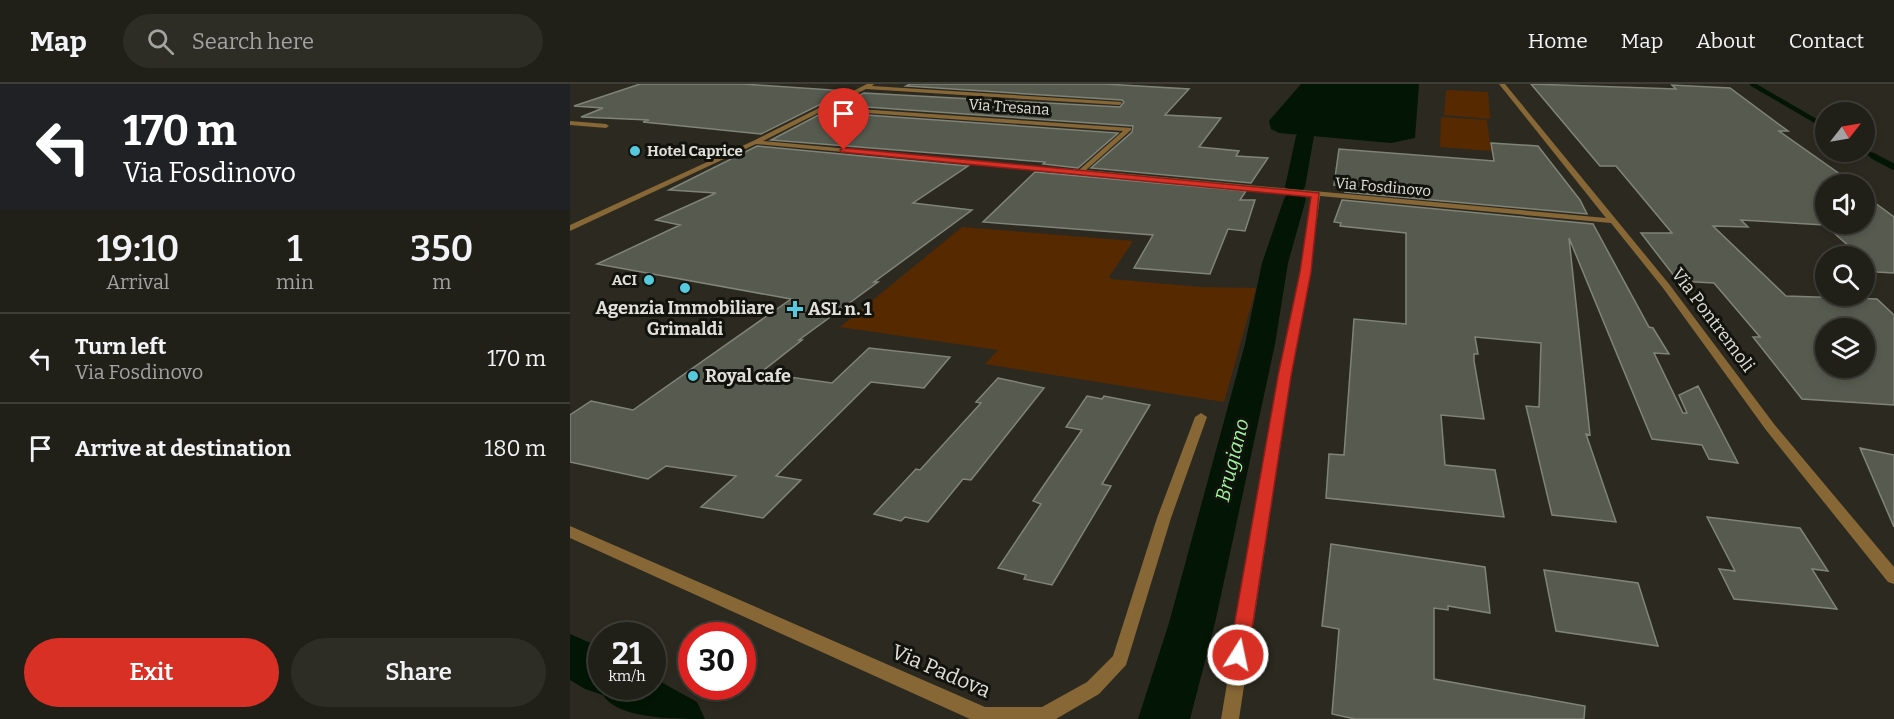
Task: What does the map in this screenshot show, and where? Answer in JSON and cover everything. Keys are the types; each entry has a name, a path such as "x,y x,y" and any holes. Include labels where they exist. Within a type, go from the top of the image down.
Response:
{"street":[{"name":"Via Pontremoli","path":"1502,84 1615,221 1770,427 1894,578"},
{"path":"570,228 575,223 754,142 868,85 1120,103"},
{"name":"Via Tresana","path":"822,108 1129,129 1080,172"},
{"path":"570,123 606,126"},
{"name":"Via Fosdinovo","path":"754,142 1615,221"},
{"path":"1230,719 1316,195"},
{"name":"Via Padova","path":"570,532 984,716 1044,716 1093,688 1120,660 1164,518 1202,417"}],"shaded area":[{"path":"1301,84 1419,84 1415,138 1391,143 1279,133 1271,129 1269,121"},
{"path":"1446,90 1488,92 1490,119 1444,115"},
{"path":"1441,117 1487,120 1491,151 1440,147"},
{"path":"962,227 1133,241 1109,277 1111,279 1200,287 1256,288 1224,402 985,364 998,350 840,327"}],"building":[{"path":"640,84 743,84 847,91 761,134 643,122 649,120 581,117 603,108 574,106"},
{"path":"910,84 1105,84 1189,89 1165,115 1221,118 1199,147 1239,151 1236,156 1268,158 1251,183 1091,168 1132,132 1133,126 838,105 864,93 1120,107 1124,102 1122,100 906,86"},
{"path":"1531,84 1676,89 1672,85 1730,88 1788,131 1779,131 1815,156 1815,162 1823,162 1840,174 1815,174 1815,224 1741,220 1748,227 1713,226 1786,296 1815,297 1815,306 1875,306 1875,299 1877,299 1894,315 1894,405 1802,399 1753,337 1760,337 1714,283 1678,281 1641,233 1672,233 1616,166 1600,166"},
{"path":"824,112 1118,133 1078,168 1043,164 1045,162 771,140"},
{"path":"1491,143 1538,146 1580,200 1587,214 1345,192 1347,186 1334,185 1339,149 1494,161"},
{"path":"757,146 968,166 913,203 972,210 874,282 878,282 799,340 802,340 760,373 832,383 869,348 950,357 924,388 871,382 776,476 801,480 763,518 701,507 736,476 666,466 648,479 570,462 570,415 591,401 633,410 791,299 597,264 680,225 656,220 716,193 669,190"},
{"path":"1035,172 1246,191 1240,200 1255,200 1245,231 1228,229 1210,274 1134,268 1153,235 983,222"},
{"path":"1342,200 1593,224 1649,327 1653,328 1669,354 1654,353 1683,413 1687,413 1679,395 1698,386 1738,463 1709,459 1702,445 1652,439 1569,238 1590,435 1586,434 1616,522 1552,515 1526,406 1539,407 1541,343 1475,337 1478,354 1474,354 1474,361 1484,419 1441,415 1445,465 1495,470 1504,517 1326,498 1329,454 1344,455 1354,319 1406,324 1406,233 1340,226 1341,223 1334,222"},
{"path":"1875,203 1894,217 1894,273 1875,270 1875,246 1849,246 1835,234 1875,234"},
{"path":"998,378 1044,388 971,480 963,479 928,522 905,517 901,521 874,514 916,469 920,470 981,403 976,402"},
{"path":"1087,396 1102,399 1104,396 1150,405 1102,484 1111,486 1052,585 1024,579 1026,575 998,568 1041,504 1033,501 1082,430 1066,427"},
{"path":"1860,448 1894,455 1894,527"},
{"path":"1707,517 1800,528 1828,571 1812,569 1837,609 1734,599 1719,569 1735,571"},
{"path":"1331,544 1485,567 1490,613 1448,606 1448,610 1434,608 1434,679 1585,706 1584,719 1355,719 1332,714 1339,629 1322,626"},
{"path":"1544,570 1638,583 1658,646 1556,631"}],"waterway":[{"path":"1752,84 1815,121"},
{"name":"Brugiano","path":"1295,187 1305,136"},
{"path":"1875,157 1894,167"},
{"name":"Brugiano","path":"1164,719 1192,623 1260,344 1275,263 1295,199"},
{"name":"Brugiano","path":"570,655 588,665"},
{"name":"Brugiano","path":"646,700 679,719"}],"place":[{"name":"Hotel Caprice","path":"635,151"},
{"name":"ACI","path":"649,280"},
{"name":"Agenzia Immobiliare Grimaldi","path":"685,288"},
{"name":"ASL n. 1","path":"795,309"},
{"name":"Royal cafe","path":"693,376"}],"route":[{"path":"844,150 1316,195 1305,272 1238,655"}]}
